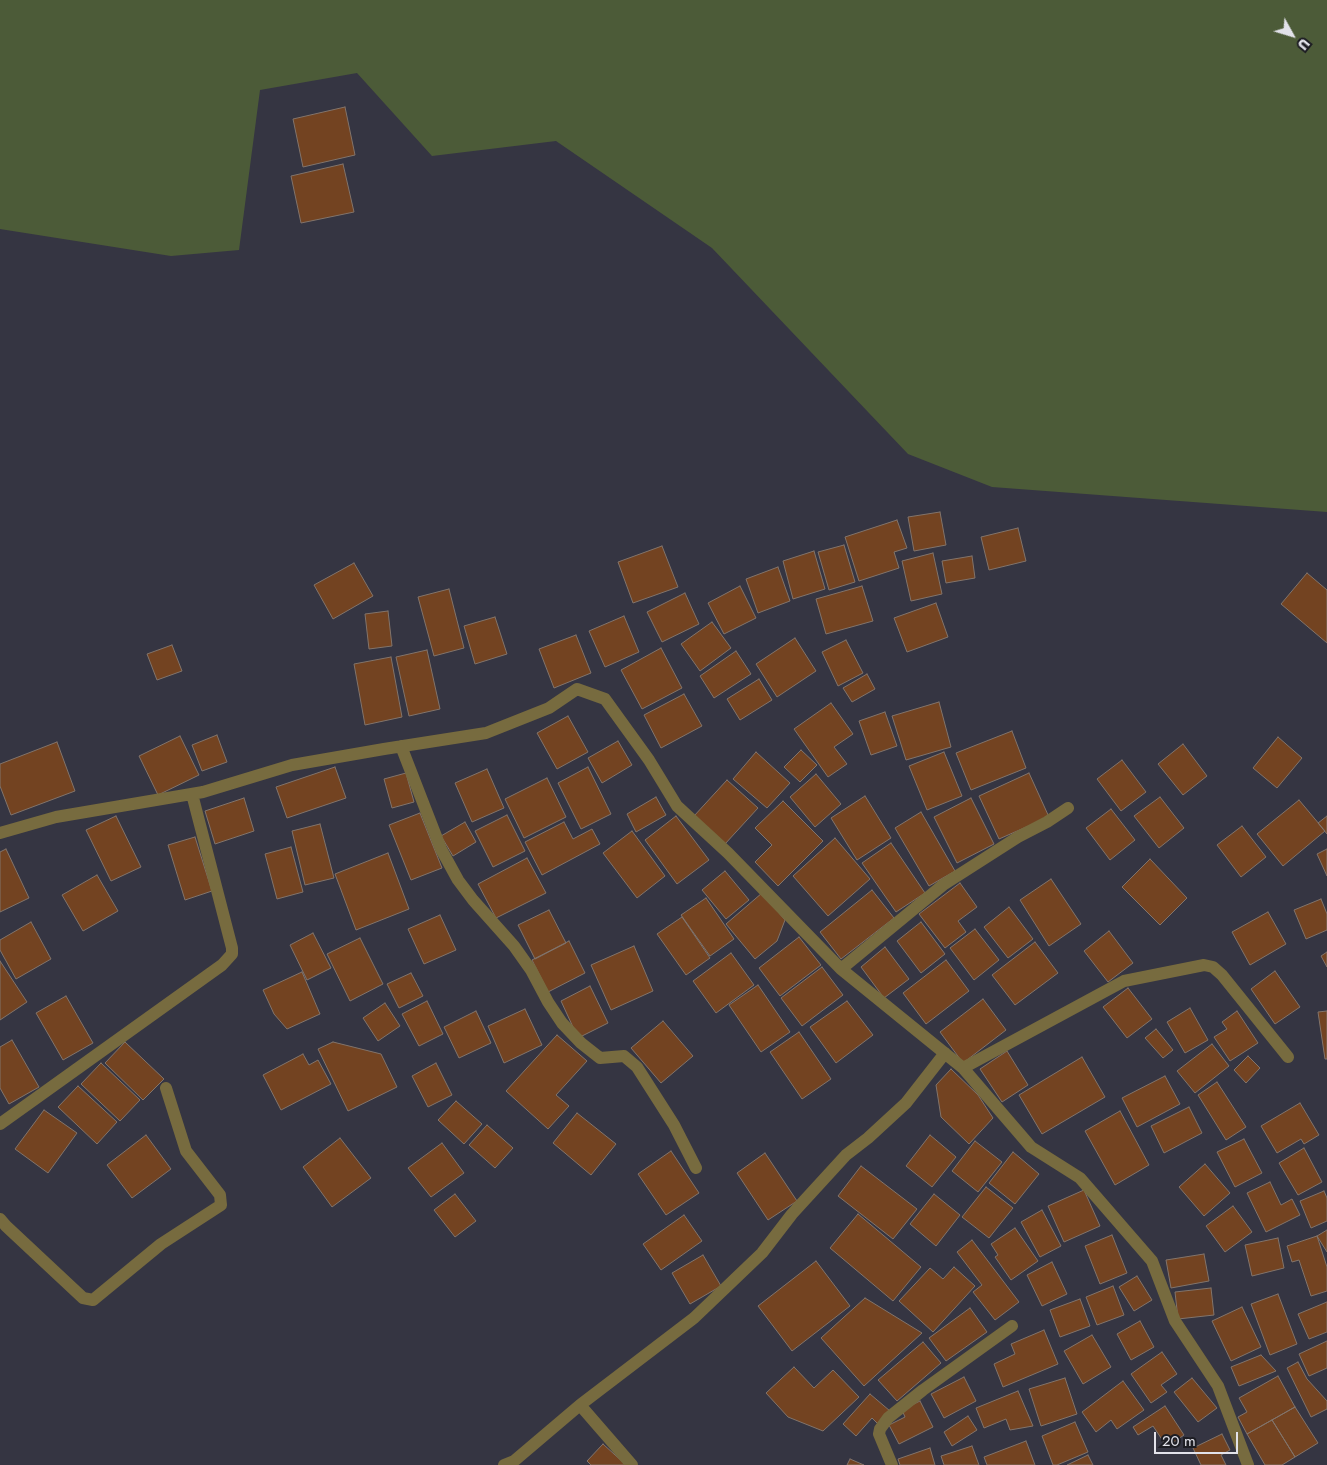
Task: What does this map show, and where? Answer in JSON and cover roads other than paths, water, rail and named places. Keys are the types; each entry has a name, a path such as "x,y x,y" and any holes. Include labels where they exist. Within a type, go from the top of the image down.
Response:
{"street":[{"path":"0,833 56,817 192,794 239,782 292,765 486,733 549,708 577,689 605,699 649,760 677,806 728,853 841,969 962,1068 1031,1147 1080,1178 1152,1261 1175,1321 1218,1386 1248,1465"},
{"path":"401,746 441,849 458,880 473,900 514,946 531,970 562,1024 600,1058 624,1056 637,1067 674,1125 696,1168"},
{"path":"0,1124 222,965 232,954 192,794"},
{"path":"841,969 943,885 1018,837 1047,822 1068,808"},
{"path":"962,1068 1124,981 1204,965 1213,967 1222,975 1288,1057"},
{"path":"504,1465 514,1461 580,1405 701,1312 762,1253 792,1214 846,1155 868,1138 906,1103 945,1053"},
{"path":"0,1219 83,1298 93,1300 161,1244 221,1205 220,1195 186,1150 166,1088"},
{"path":"892,1465 879,1434 888,1418 923,1390 1012,1326"},
{"path":"580,1405 632,1465"}]}
